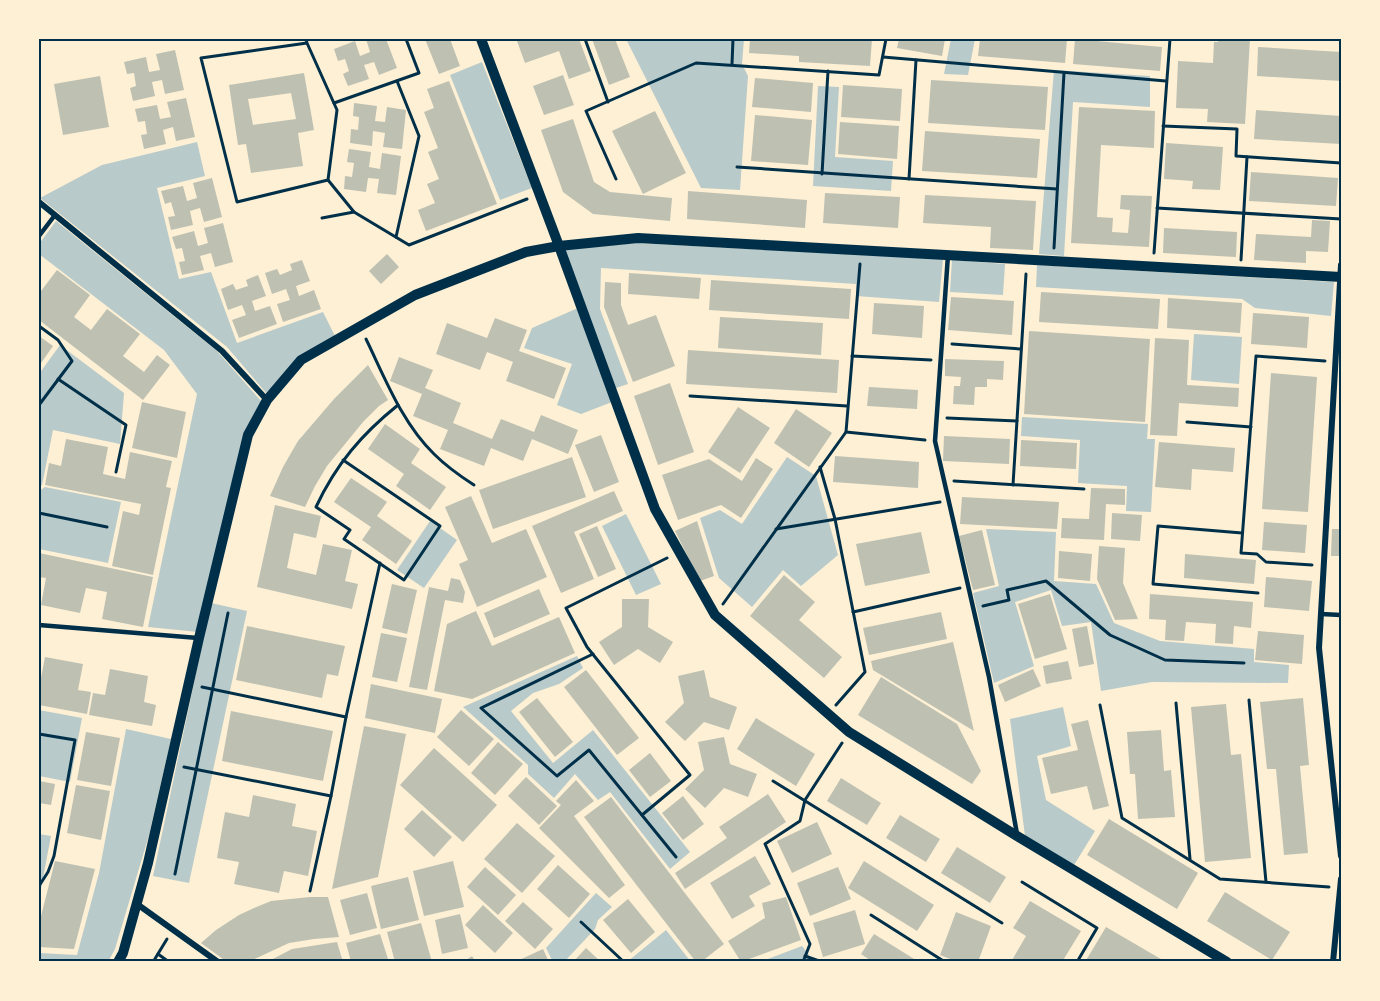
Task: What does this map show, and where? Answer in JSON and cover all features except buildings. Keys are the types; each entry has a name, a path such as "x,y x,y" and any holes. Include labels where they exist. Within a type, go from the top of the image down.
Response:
{"street":[{"path":"481,39 560,246 656,509 715,615 849,732 1227,962"},
{"path":"39,202 222,351 267,400"},
{"path":"118,962 123,953 148,863 248,435 267,400 301,360 415,295 526,252 638,238 1341,277"},
{"path":"1341,265 1319,648 1341,856"},
{"path":"1333,962 1341,879"},
{"path":"137,904 218,962"}],"lane":[{"path":"39,236 55,215"},
{"path":"948,255 934,441 989,677 1017,836"},
{"path":"1321,614 1341,615"},
{"path":"39,625 199,638"}],"path":[{"path":"334,104 419,73 406,39"},
{"path":"585,39 608,102"},
{"path":"732,65 734,39"},
{"path":"616,179 586,111 696,63 879,75 886,39"},
{"path":"1153,267 1170,39"},
{"path":"328,180 237,202 201,58 306,41 337,110 328,180 354,212 409,245 539,194"},
{"path":"883,57 1166,81"},
{"path":"909,180 916,60"},
{"path":"822,174 828,71"},
{"path":"1053,261 1064,73"},
{"path":"396,237 419,136 397,81"},
{"path":"1163,126 1237,129 1236,156 1341,163"},
{"path":"1240,271 1247,157"},
{"path":"737,167 1057,189"},
{"path":"1157,208 1341,219"},
{"path":"322,218 354,212"},
{"path":"715,615 846,432 861,250"},
{"path":"1013,485 1027,260"},
{"path":"39,326 58,340 72,361 39,405"},
{"path":"360,326 409,423 447,467 474,485"},
{"path":"941,343 1022,349"},
{"path":"852,356 940,361"},
{"path":"1324,565 1266,562 1257,554 1241,553 1242,533 1256,356 1335,362"},
{"path":"58,380 126,425 116,472"},
{"path":"690,396 848,406"},
{"path":"343,460 440,526 404,580 344,539 350,530 316,507 343,460 376,423 398,405"},
{"path":"936,417 1017,422"},
{"path":"1187,422 1251,427"},
{"path":"846,432 934,441"},
{"path":"820,467 835,519 865,672 829,714"},
{"path":"944,480 1084,489"},
{"path":"776,529 948,501"},
{"path":"39,513 107,527"},
{"path":"1242,533 1158,526 1153,584 1258,593"},
{"path":"642,814 690,775 587,646 566,608 680,552"},
{"path":"310,891 380,563"},
{"path":"973,609 1009,600 1007,590 1046,581 1110,635 1165,660 1244,663"},
{"path":"853,612 968,586"},
{"path":"175,874 228,613"},
{"path":"593,654 481,708 557,776 589,750 676,857"},
{"path":"189,684 346,717"},
{"path":"1248,700 1266,882"},
{"path":"1176,703 1190,860"},
{"path":"1100,705 1122,818 1220,879 1340,888"},
{"path":"803,962 810,944 765,844 800,821 804,800 849,732"},
{"path":"39,734 75,740 54,856 39,886"},
{"path":"171,764 332,796"},
{"path":"773,781 1002,923"},
{"path":"1022,882 1097,928 1077,962"},
{"path":"871,915 945,962"},
{"path":"581,922 624,962"},
{"path":"153,962 173,930"},
{"path":"158,954 169,962"},
{"path":"806,956 822,962"}],"shaded area":[{"path":"626,39 744,39 742,64 748,76 740,190 701,188"},
{"path":"951,39 975,39 968,75 944,74"},
{"path":"482,62 532,188 500,200 450,75"},
{"path":"1054,70 1150,76 1150,107 1073,102 1064,256 1039,254"},
{"path":"818,86 839,87 835,157 893,161 891,191 813,186"},
{"path":"197,142 205,176 157,188 179,279 211,272 237,343 323,312 335,336 267,394 227,347 40,198 102,165"},
{"path":"56,221 217,351 262,402 198,632 148,627 197,394 164,350 39,254 39,244"},
{"path":"637,243 943,259 939,302 856,296 856,284 601,268 600,309 628,384 616,388 564,249"},
{"path":"952,260 1005,264 1003,295 950,292"},
{"path":"1037,265 1334,282 1331,316 1255,308 1242,299 1036,287"},
{"path":"578,308 612,402 581,414 557,405 572,364 524,348 532,328"},
{"path":"1194,334 1242,337 1239,384 1191,380"},
{"path":"60,345 124,393 120,444 53,430 42,485 39,487 39,374"},
{"path":"1022,417 1148,424 1147,439 1155,439 1151,512 1126,511 1127,486 1078,483 1080,440 1021,436"},
{"path":"787,457 816,476 838,555 801,586 783,570 752,607 719,578 700,518 720,510 742,524"},
{"path":"45,487 121,502 108,563 39,549 39,491"},
{"path":"626,514 661,584 636,595 602,526"},
{"path":"430,521 457,540 424,588 397,570"},
{"path":"986,529 1056,532 1054,581 1096,584 1114,623 1160,641 1254,649 1254,662 1289,665 1288,683 1152,682 1101,691 1091,622 1062,626 1051,590 1015,602 1034,666 994,683 973,593 999,586"},
{"path":"211,603 247,611 189,883 153,876"},
{"path":"577,656 583,668 559,684 533,693 511,711 553,763 593,730 690,852 670,869 610,792 598,800 575,774 554,798 528,774 528,765 463,707"},
{"path":"1063,707 1071,746 1037,756 1046,800 1095,831 1074,865 1025,836 1010,719"},
{"path":"39,710 82,718 70,782 39,776"},
{"path":"126,729 171,739 149,835 115,949 108,962 39,962 39,953 77,955 99,873"},
{"path":"39,834 51,836 39,899"},
{"path":"596,893 612,907 598,920 595,929 564,962 553,962 546,948"},
{"path":"666,930 691,962 627,962"},
{"path":"802,946 809,955 807,962 760,962"}]}
